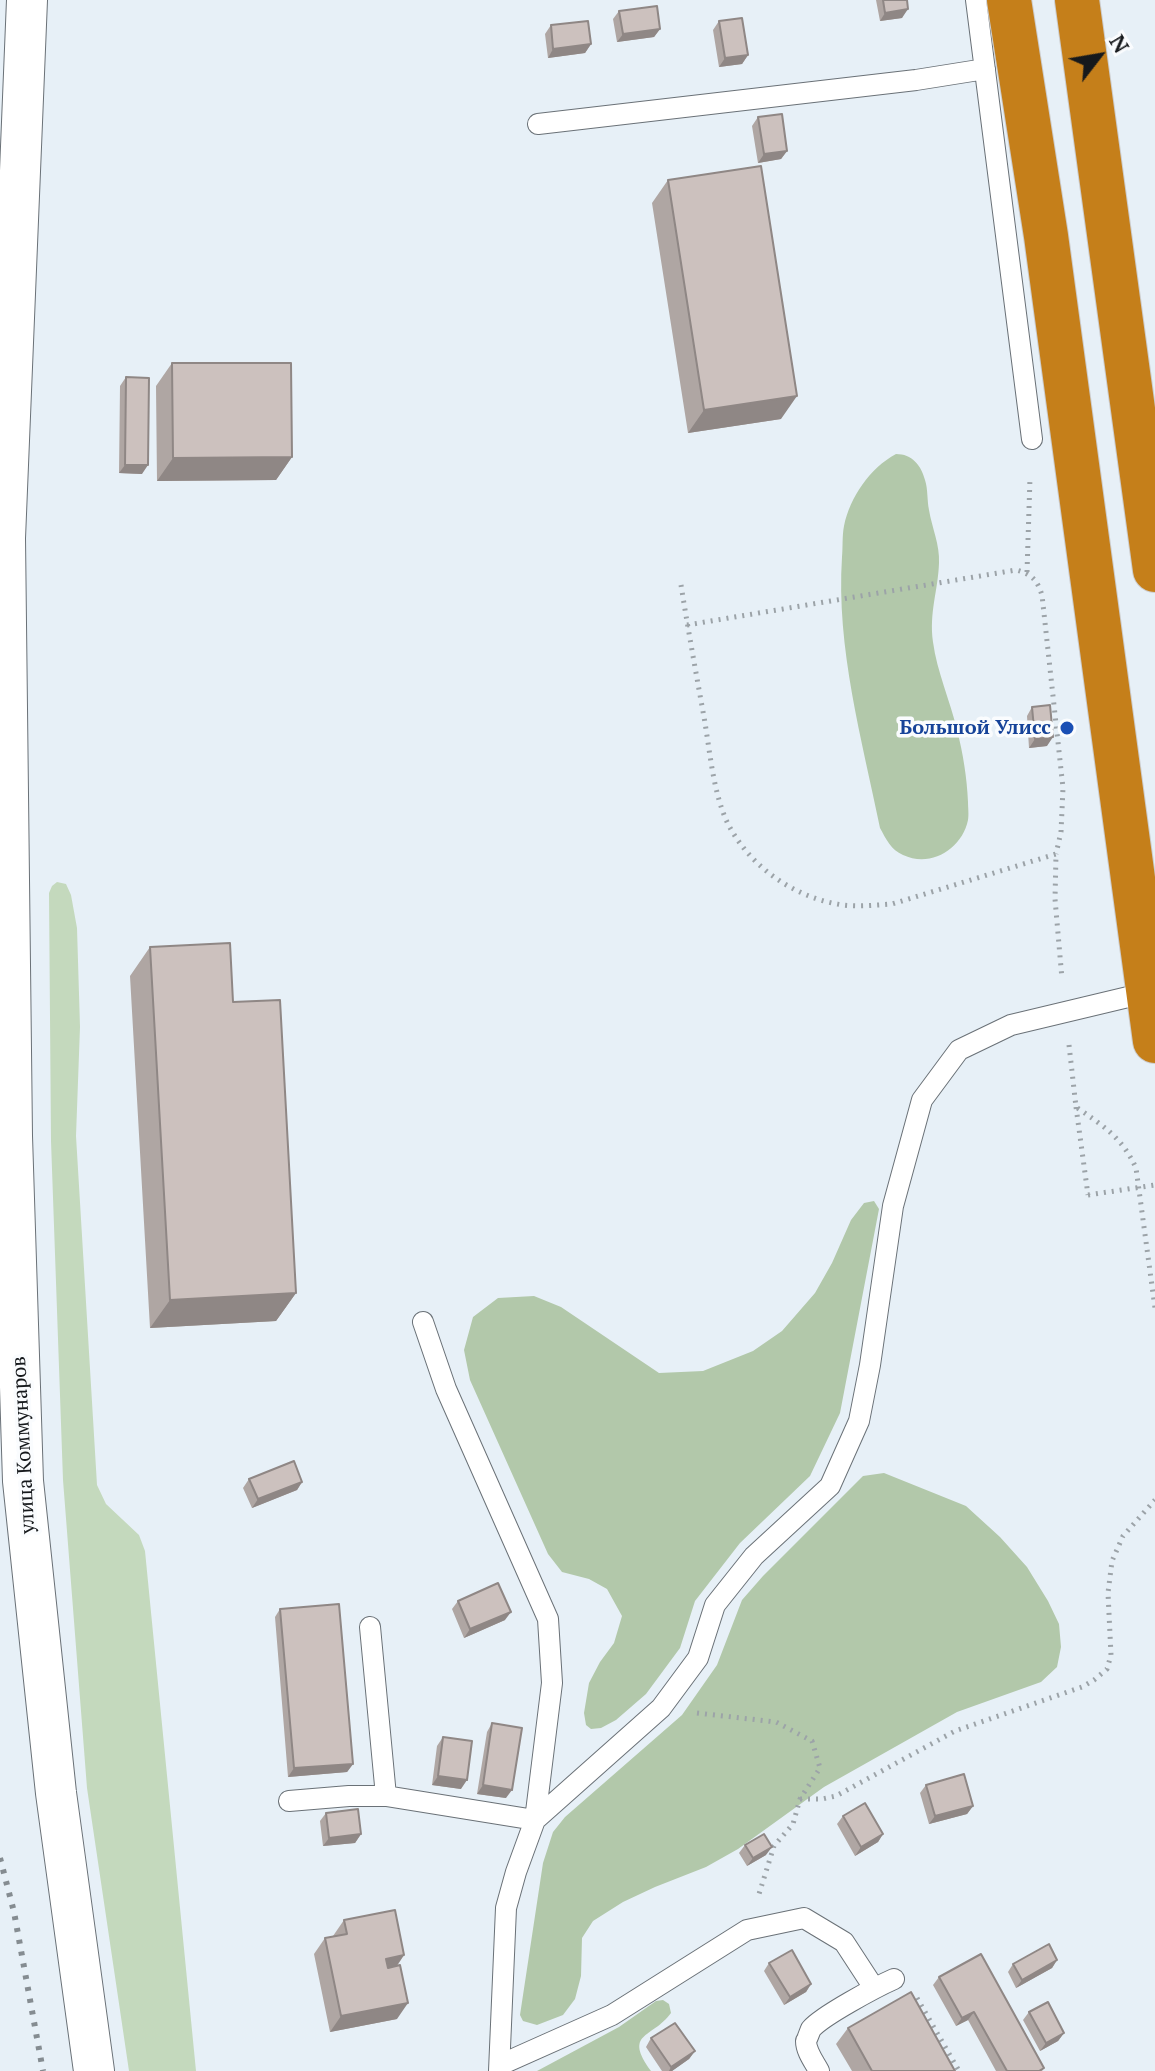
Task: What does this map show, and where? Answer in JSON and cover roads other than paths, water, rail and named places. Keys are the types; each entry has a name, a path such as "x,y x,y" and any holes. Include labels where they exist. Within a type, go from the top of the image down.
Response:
{"highway":[{"path":"1009,0 1046,236 1155,1041"},
{"path":"1077,0 1155,570"}],"street":[{"name":"улица Коммунаров","path":"27,0 5,538 12,1136 23,1481 56,1793 94,2071"}],"lane":[{"path":"976,0 1032,439"},
{"path":"538,124 900,82 985,69"},
{"path":"535,1820 661,1708 698,1658 715,1605 754,1556 830,1486 859,1421 893,1206 922,1100 959,1050 1011,1025 1149,992"},
{"path":"423,1322 446,1389 548,1619 552,1683 535,1820 506,1908 500,2068 612,2015 747,1930 804,1918 844,1942 874,1988"},
{"path":"370,1627 386,1796"},
{"path":"289,1801 386,1796 535,1820"},
{"path":"819,2071 806,2041 810,2030 874,1988 894,1979"}],"railway":[{"path":"0,1858 14,1912 43,2071"}],"place":[{"name":"Большой Улисс","path":"1067,728"}]}
